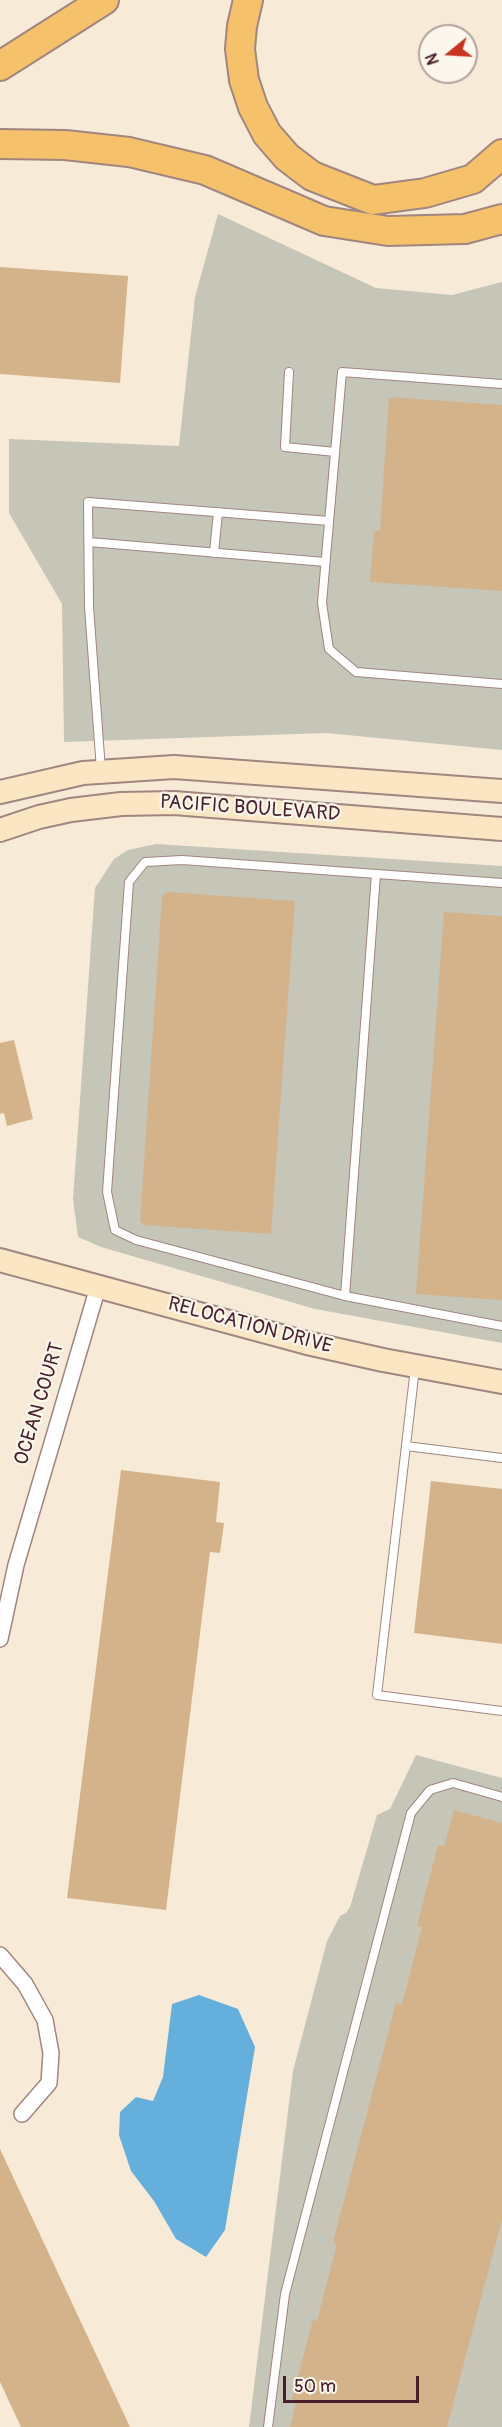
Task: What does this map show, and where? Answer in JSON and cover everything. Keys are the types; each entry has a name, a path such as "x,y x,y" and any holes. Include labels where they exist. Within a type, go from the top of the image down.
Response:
{"highway":[{"path":"0,66 104,0"},
{"path":"248,0 240,49 244,80 253,107 267,134 287,157 312,176 373,200 425,192 473,179 502,154"},
{"path":"0,144 65,145 129,152 205,170 324,221 388,231 465,229 502,219"}],"main road":[{"name":"PACIFIC BOULEVARD","path":"0,792 83,773 174,767 502,792"},
{"name":"PACIFIC BOULEVARD","path":"0,830 39,817 71,810 121,804 174,803 502,830"},
{"name":"RELOCATION DRIVE","path":"0,1260 307,1343 502,1382"}],"street":[{"name":"OCEAN COURT","path":"0,1639 19,1555 98,1287"},
{"path":"0,1955 25,1984 45,2020 51,2053 49,2083 22,2114"}],"lane":[{"path":"289,372 285,447 335,452"},
{"path":"502,384 342,372 322,603 328,649 356,672 502,684"},
{"path":"101,772 89,607 88,502 329,521"},
{"path":"214,553 219,512"},
{"path":"89,542 325,562"},
{"path":"502,883 182,860 145,862 129,882 107,1192 115,1230 136,1240 345,1296 502,1326"},
{"path":"345,1296 376,874"},
{"path":"415,1366 377,1695 502,1711"},
{"path":"406,1446 502,1458"},
{"path":"268,2427 285,2294 411,1813 430,1790 453,1783 502,1797"}],"shaded area":[{"path":"218,214 376,288 452,295 502,282 502,750 326,733 64,742 62,604 9,513 9,439 179,446 195,297"},
{"path":"156,844 502,866 502,1343 315,1309 101,1247 78,1237 73,1199 95,888 114,859 128,850"},
{"path":"416,1755 502,1778 502,2427 249,2427 293,2071 327,1941 340,1916 350,1907 377,1815 390,1809"}],"water":[{"path":"199,1995 238,2009 255,2047 225,2230 206,2257 176,2239 154,2201 131,2171 119,2135 120,2112 136,2097 153,2101 163,2077 172,2004"}],"building":[{"path":"0,267 128,276 120,383 0,374"},
{"path":"389,397 502,405 502,591 370,582 374,531 380,531"},
{"path":"167,892 295,901 271,1234 143,1225 140,1222 162,897"},
{"path":"444,912 502,916 502,1300 416,1294"},
{"path":"14,1040 33,1119 7,1126 4,1113 0,1114 0,1043"},
{"path":"121,1470 220,1482 216,1522 224,1523 220,1553 210,1552 166,1910 67,1898"},
{"path":"431,1481 502,1489 502,1644 414,1633"},
{"path":"454,1810 502,1823 502,2219 447,2427 290,2427 296,2403 291,2402 313,2320 317,2321 337,2244 333,2242 396,2003 402,2005 422,1927 417,1926 438,1845 444,1847"},
{"path":"0,2149 130,2427 21,2427 0,2382"}]}
